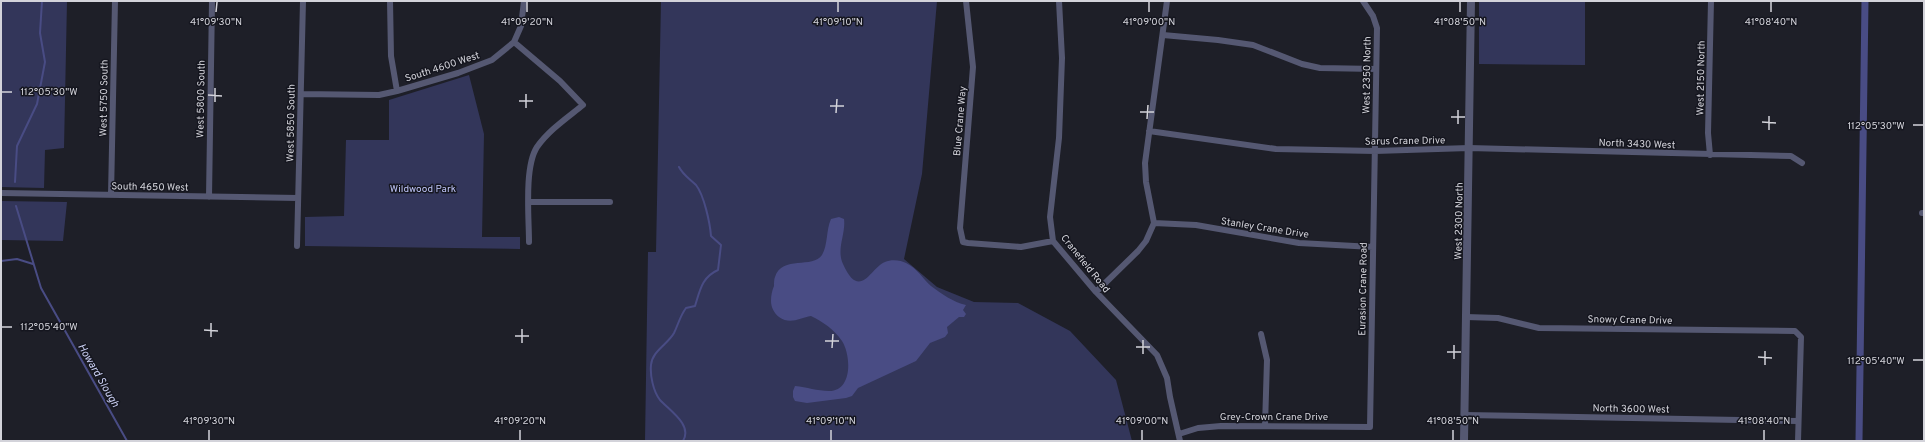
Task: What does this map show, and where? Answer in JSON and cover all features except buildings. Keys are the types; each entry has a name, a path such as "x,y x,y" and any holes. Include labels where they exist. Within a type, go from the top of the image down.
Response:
{"street":[{"name":"West 5750 South","path":"111,195 115,1"},
{"name":"West 5800 South","path":"209,197 212,1"},
{"name":"West 5850 South","path":"297,246 303,1"},
{"path":"390,1 391,56 397,91"},
{"path":"524,1 521,26 514,42 560,81 583,105 549,134 537,148 531,160 529,242"},
{"name":"Blue Crane Way","path":"966,1 973,67 960,228 963,242 1021,247 1039,245 1053,241"},
{"name":"Cranefield Road","path":"1059,1 1062,58 1059,138 1050,217 1053,241 1096,292 1157,355 1167,378 1180,441"},
{"path":"1096,292 1138,251 1146,241 1154,223 1146,182 1145,163 1167,1"},
{"name":"West 2300 North","path":"1464,441 1471,1"},
{"name":"West 2150 North","path":"1710,154 1708,132 1711,1"},
{"name":"West 2350 North","path":"1364,2 1373,16 1376,28 1375,151"},
{"path":"1163,36 1218,40 1253,45 1302,64 1320,68 1376,69"},
{"name":"South 4600 West","path":"301,94 379,95 397,91 492,60 514,42"},
{"name":"Sarus Crane Drive","path":"1149,131 1276,149 1375,151 1469,148"},
{"name":"North 3430 West","path":"1469,148 1791,156 1802,163"},
{"name":"Eurasion Crane Road","path":"1370,427 1375,151"},
{"name":"South 4650 West","path":"1,193 298,198"},
{"path":"529,202 610,202"},
{"name":"Stanley Crane Drive","path":"1154,223 1196,225 1299,243 1373,247"},
{"name":"Snowy Crane Drive","path":"1466,317 1498,318 1539,328 1796,331 1801,337 1798,421"},
{"path":"1261,334 1267,360 1265,426"},
{"name":"North 3600 West","path":"1464,415 1798,421"},
{"path":"1798,421 1798,441"},
{"name":"Grey-Crown Crane Drive","path":"1179,434 1198,428 1221,426 1370,427"}],"green space":[{"path":"1,1 67,1 64,148 45,150 44,188 1,187"},
{"path":"661,1 937,1 922,174 904,259 937,287 974,302 1018,303 1070,331 1116,380 1132,441 645,441 648,252 656,252"},
{"path":"1479,1 1585,1 1585,65 1479,64"},
{"name":"Wildwood Park","path":"469,75 484,134 482,237 520,237 520,249 305,246 305,217 344,216 346,140 389,140 389,100"},
{"path":"1,201 67,202 63,241 1,240"}],"shaded area":[{"path":"839,217 844,219 844,230 840,253 841,258 849,275 855,280 860,281 865,279 880,265 887,261 901,261 910,265 939,292 952,300 966,305 963,310 966,314 964,317 959,317 947,327 948,333 945,337 930,343 916,361 858,388 852,396 807,403 795,401 793,391 795,386 829,391 837,389 842,385 846,379 848,371 847,355 845,347 839,337 828,326 815,318 811,316 791,321 783,319 777,315 773,310 771,303 774,279 779,270 784,266 818,259 824,251 831,219"}],"waterway":[{"name":"Howard Slough","path":"15,182 17,146 37,104 45,62 40,33 42,1"},
{"path":"1859,441 1865,1"},
{"path":"679,167 682,172 696,185 702,195 711,236 721,245 718,270 708,276 705,280 700,289 695,306 686,308 674,333 654,356 651,365 654,388 660,400 679,418 685,429 683,441"},
{"name":"Howard Slough","path":"16,206 41,288 127,441"},
{"path":"1,261 17,259 33,264"}]}
